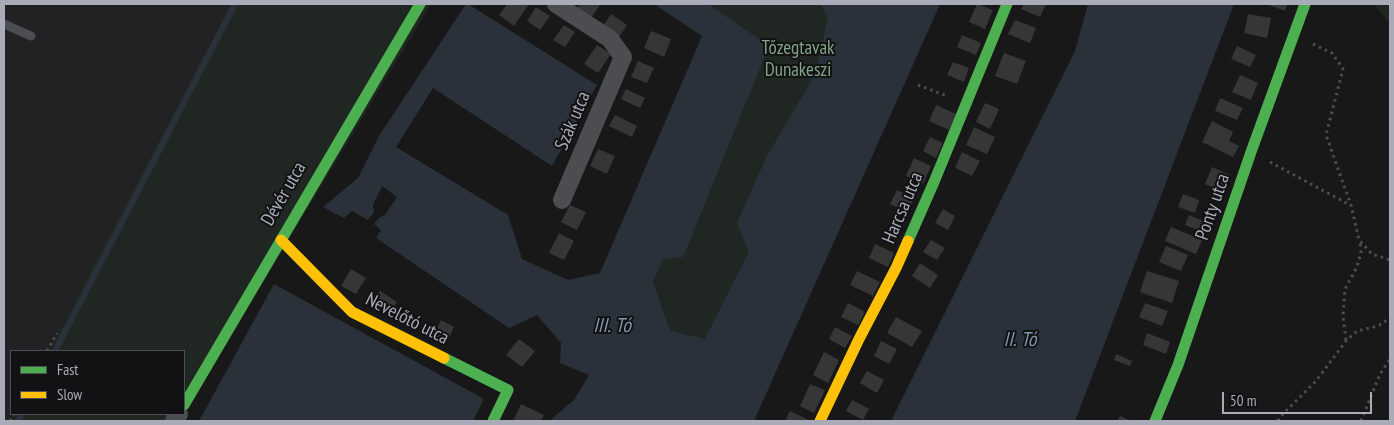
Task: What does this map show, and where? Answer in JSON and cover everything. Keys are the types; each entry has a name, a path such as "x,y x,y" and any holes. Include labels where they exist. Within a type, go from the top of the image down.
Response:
{"street":[{"name":"Dévér utca","path":"185,404 420,4"},
{"name":"Szák utca","path":"556,4 610,39 622,58 562,200"},
{"name":"Harcsa utca","path":"820,421 858,340 896,268 934,182 1007,4"},
{"name":"Ponty utca","path":"1155,421 1178,366 1251,152 1305,4"},
{"name":"Nevelőtó utca","path":"282,240 352,312 508,390 493,421"}],"lane":[{"path":"4,24 31,36"}],"path":[{"path":"1294,35 1332,53 1343,69 1326,135 1351,206 1361,252 1356,268 1345,289 1342,316 1346,341"},
{"path":"918,85 966,103"},
{"path":"1251,152 1351,206"},
{"path":"1359,240 1372,254 1390,260"},
{"path":"1278,421 1316,381 1346,341 1357,330 1378,326 1390,318"},
{"path":"48,350 57,333"},
{"path":"1361,421 1380,374 1390,358"}],"shaded area":[{"path":"4,4 230,4 48,350 10,350 10,415 13,415 10,421 4,421"}],"green space":[{"path":"230,4 431,4 185,411 185,350 48,350"},
{"name":"Tőzegtavak Dunakeszi","path":"676,4 856,4 714,366 632,301 745,53"},
{"path":"1374,4 1390,4 1390,24"},
{"path":"13,415 182,415 178,421 10,421"}],"water":[{"name":"III. Tó","path":"466,4 597,85 552,166 433,88 396,147 508,215 522,259 568,280 600,273 702,36 654,4 708,4 769,46 683,257 663,259 653,282 670,331 705,339 749,252 737,223 767,156 816,73 828,17 820,4 940,4 754,421 549,421 574,400 589,375 560,363 561,343 537,315 509,328 376,238 381,230 374,224 385,215 397,197 382,186 373,205 374,212 368,220 352,211 344,218 323,207 358,178 379,136"},
{"name":"II. Tó","path":"1088,4 1234,4 1075,421 891,421 1075,51"},
{"path":"274,284 484,399 473,421 199,421"}],"building":[{"path":"507,4 529,4 514,26 499,15"},
{"path":"580,4 600,5 591,18 577,8"},
{"path":"977,4 993,10 985,29 969,22"},
{"path":"1024,4 1046,4 1040,17 1021,9"},
{"path":"1266,4 1287,4 1285,11"},
{"path":"536,7 550,16 540,30 527,21"},
{"path":"611,14 627,25 619,37 603,26"},
{"path":"1248,14 1271,18 1267,38 1244,33"},
{"path":"1015,20 1036,28 1030,43 1008,34"},
{"path":"564,25 575,32 565,47 553,40"},
{"path":"651,31 671,39 664,57 644,48"},
{"path":"962,35 981,43 976,55 957,47"},
{"path":"597,45 611,54 598,73 584,64"},
{"path":"1237,46 1256,55 1250,67 1231,59"},
{"path":"1004,53 1026,61 1017,84 995,76"},
{"path":"638,61 654,68 647,83 631,77"},
{"path":"953,62 969,68 964,82 947,75"},
{"path":"1240,75 1258,83 1251,100 1232,92"},
{"path":"626,89 645,98 640,108 621,99"},
{"path":"1220,98 1243,108 1237,120 1215,111"},
{"path":"985,103 999,109 990,129 976,122"},
{"path":"936,105 956,114 949,130 929,121"},
{"path":"615,115 637,126 632,137 609,126"},
{"path":"1212,121 1233,132 1229,141 1239,146 1233,157 1202,142"},
{"path":"974,127 995,137 987,154 966,145"},
{"path":"930,137 943,143 936,158 923,151"},
{"path":"598,149 615,156 607,174 590,166"},
{"path":"962,152 980,161 972,176 955,168"},
{"path":"914,158 931,166 923,184 906,176"},
{"path":"1212,167 1230,175 1223,192 1205,184"},
{"path":"897,190 914,198 908,212 890,204"},
{"path":"1183,194 1199,200 1195,213 1178,207"},
{"path":"570,205 586,212 577,230 561,222"},
{"path":"943,209 955,216 948,230 935,223"},
{"path":"1189,215 1209,223 1205,233 1185,225"},
{"path":"1171,227 1202,240 1196,254 1165,241"},
{"path":"559,233 574,241 564,260 549,253"},
{"path":"931,240 945,248 937,260 923,252"},
{"path":"875,244 894,253 888,267 869,258"},
{"path":"1166,246 1188,255 1181,271 1159,262"},
{"path":"920,263 938,275 930,288 912,276"},
{"path":"351,269 366,278 356,294 341,286"},
{"path":"857,271 880,282 873,296 850,285"},
{"path":"1147,271 1179,281 1172,303 1140,292"},
{"path":"380,291 397,302 390,312 373,301"},
{"path":"848,303 865,312 858,325 841,317"},
{"path":"1145,303 1168,311 1162,326 1139,317"},
{"path":"896,317 922,331 912,347 887,333"},
{"path":"441,320 454,327 446,344 433,337"},
{"path":"835,327 852,336 845,348 829,339"},
{"path":"1147,333 1170,342 1166,354 1143,345"},
{"path":"519,339 535,351 522,367 506,355"},
{"path":"881,341 897,349 889,364 874,356"},
{"path":"824,352 839,360 828,383 813,375"},
{"path":"1116,354 1132,361 1130,366 1114,360"},
{"path":"867,371 884,380 877,393 860,383"},
{"path":"810,384 825,390 814,413 800,406"},
{"path":"852,400 869,409 863,420 846,411"},
{"path":"521,404 544,415 541,421 513,421"},
{"path":"790,411 811,421 785,421"},
{"path":"1120,416 1132,421 1117,421"}],"waterway":[{"path":"56,350 235,4"},
{"path":"18,421 21,415"}],"traffic: fast":[{"path":"185,403 420,4"},
{"path":"908,241 1007,4"},
{"path":"1155,421 1178,365 1251,152 1305,4"},
{"path":"444,358 508,390 493,421"}],"traffic: slow":[{"path":"281,240 352,312 444,358"},
{"path":"820,421 908,241"}]}
